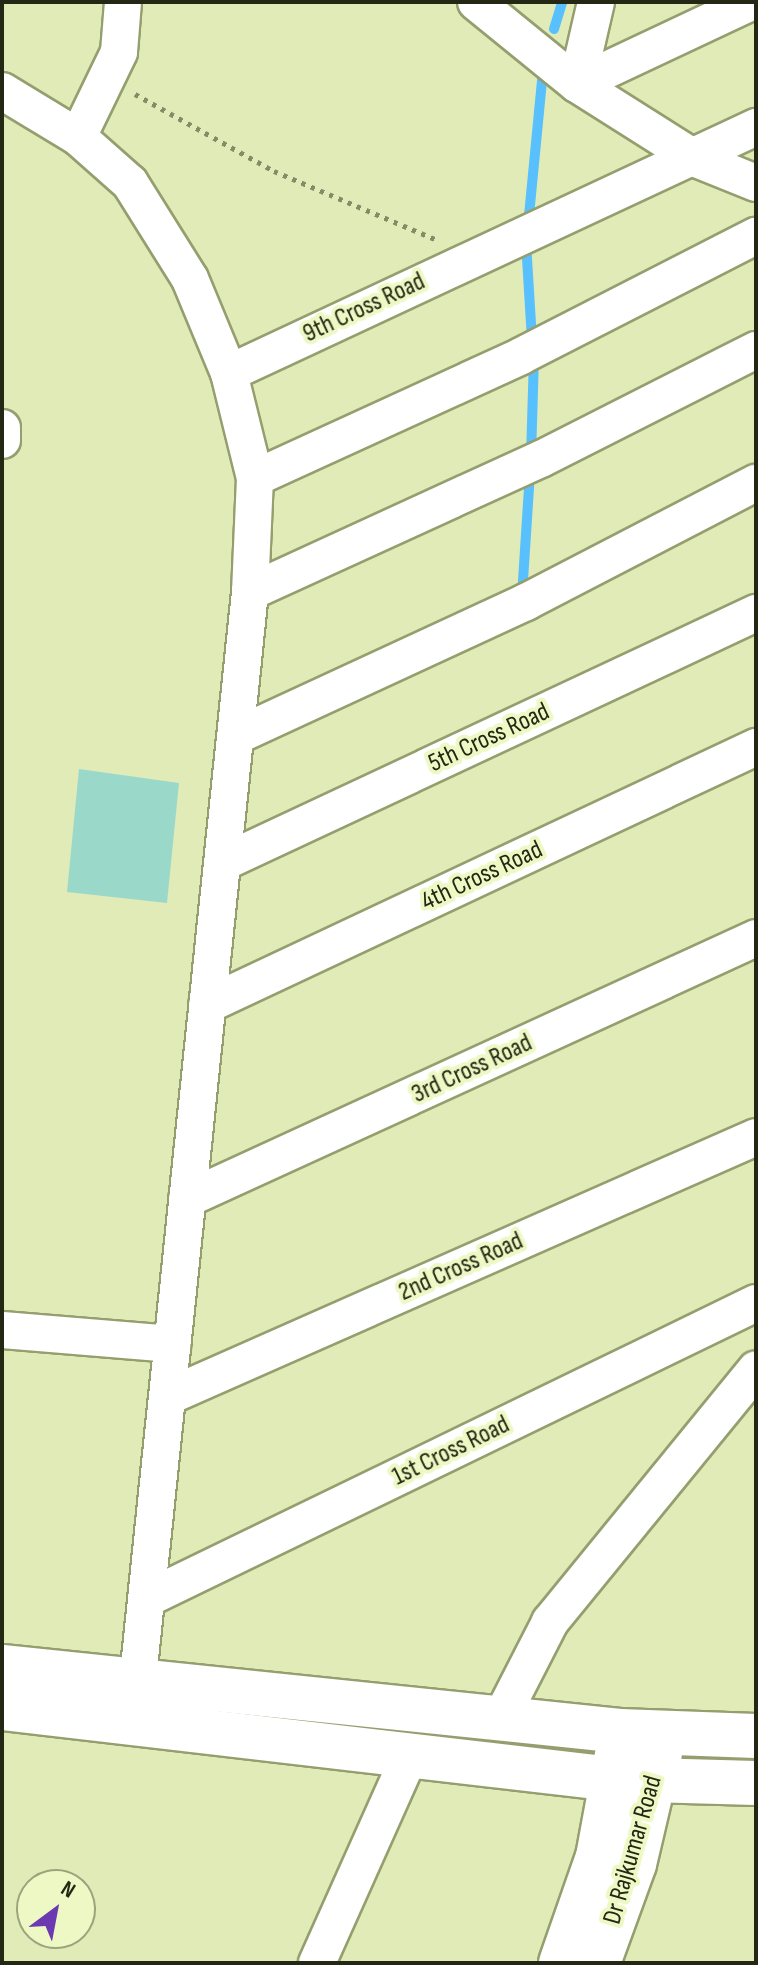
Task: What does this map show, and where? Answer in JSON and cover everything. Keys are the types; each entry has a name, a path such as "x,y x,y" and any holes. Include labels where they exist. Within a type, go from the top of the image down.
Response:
{"main road":[{"path":"2,1667 135,1699 410,1755 633,1780 756,1783"},
{"path":"2,1708 135,1699 502,1716 663,1735 756,1736"},
{"name":"Dr Rajkumar Road","path":"598,1963 634,1864 633,1780 620,1731"},
{"name":"Dr Rajkumar Road","path":"561,1963 598,1857 633,1780 663,1735"}],"street":[{"path":"78,137 119,52 123,2"},
{"path":"476,2 577,84 694,158 756,183"},
{"path":"577,84 596,2"},
{"path":"577,84 751,2"},
{"path":"2,91 78,137 130,183 190,279 229,373 255,478 250,592 236,736 135,1699"},
{"path":"694,158 756,127"},
{"name":"9th Cross Road","path":"229,373 485,251 694,158"},
{"path":"255,478 521,356 756,236"},
{"path":"250,592 529,464 756,350"},
{"path":"2,430 2,440"},
{"path":"236,736 514,608 756,483"},
{"name":"5th Cross Road","path":"222,863 756,613"},
{"name":"4th Cross Road","path":"207,1005 756,747"},
{"name":"3rd Cross Road","path":"187,1199 756,938"},
{"name":"2nd Cross Road","path":"167,1397 756,1137"},
{"name":"1st Cross Road","path":"146,1599 756,1303"},
{"path":"2,1330 172,1344"},
{"path":"502,1716 550,1622 756,1369"},
{"path":"317,1963 410,1755"}],"path":[{"path":"107,77 175,120 274,171 399,221 485,251"}],"building":[{"path":"79,769 179,783 167,903 67,892"}],"waterway":[{"path":"554,29 562,2"},
{"path":"528,226 542,80"},
{"path":"526,242 532,341"},
{"path":"531,457 534,357"},
{"path":"522,596 530,473"}]}
